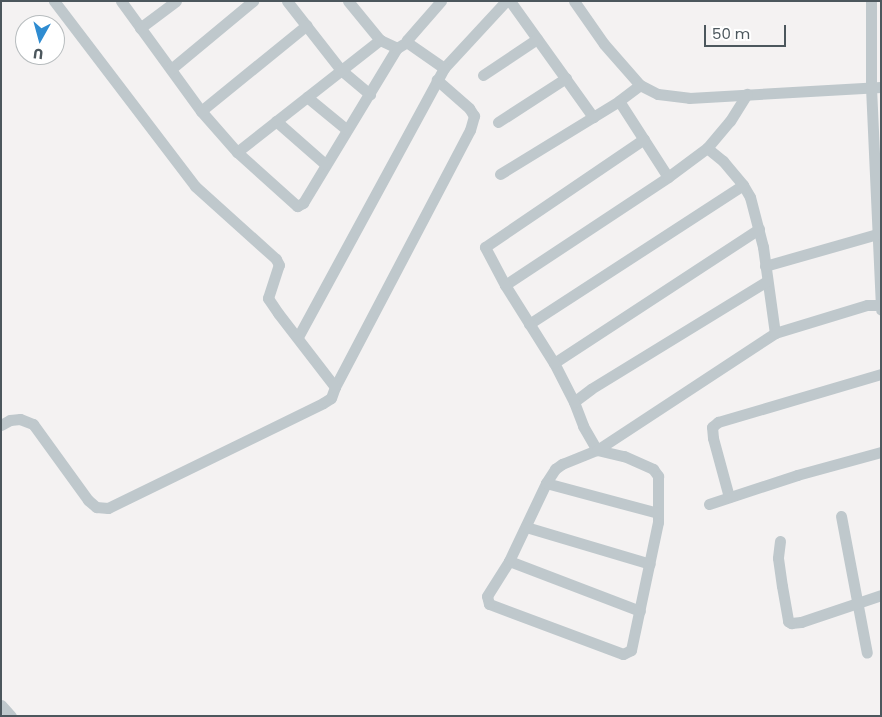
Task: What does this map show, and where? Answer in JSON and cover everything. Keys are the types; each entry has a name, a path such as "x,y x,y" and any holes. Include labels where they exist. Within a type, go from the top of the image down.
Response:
{"street":[{"path":"54,1 195,186 276,259 278,265 268,298 336,387"},
{"path":"121,1 201,111 237,152 297,206 303,203 346,129 402,45 442,1"},
{"path":"140,28 176,1"},
{"path":"171,69 253,1"},
{"path":"287,1 340,70 370,94"},
{"path":"348,1 380,40 402,45 444,68"},
{"path":"298,337 444,68 508,1 593,117"},
{"path":"574,1 604,44 640,85 658,94 680,98 876,87"},
{"path":"871,1 876,15 881,310"},
{"path":"201,111 307,25"},
{"path":"483,75 537,39"},
{"path":"237,152 380,40"},
{"path":"498,122 566,78"},
{"path":"1,425 10,420 20,419 33,424 88,500 96,507 108,508 332,398 470,130 474,116 469,108 437,80"},
{"path":"500,174 619,101 640,85"},
{"path":"505,285 668,177 707,148 730,121 747,94"},
{"path":"307,97 346,129"},
{"path":"619,101 668,177"},
{"path":"276,121 325,164"},
{"path":"644,139 485,245 485,250 505,285 554,363 574,402 583,426 597,450 624,456 656,472 659,481 658,513 650,564 631,650 623,654 554,630 489,604 487,596 509,561 551,474 562,464 597,450 775,334 867,305 881,304"},
{"path":"707,148 723,161 743,185 750,197 765,266 775,334"},
{"path":"529,324 743,185"},
{"path":"554,363 758,229"},
{"path":"765,266 880,233"},
{"path":"574,402 591,389 766,281"},
{"path":"729,497 713,438 712,427 718,422 881,374"},
{"path":"709,504 881,452"},
{"path":"546,483 658,513"},
{"path":"841,516 867,653"},
{"path":"526,527 650,564"},
{"path":"780,541 778,558 788,621 791,623 801,622 881,596"},
{"path":"509,561 640,611"},
{"path":"1,706 11,716"}]}
